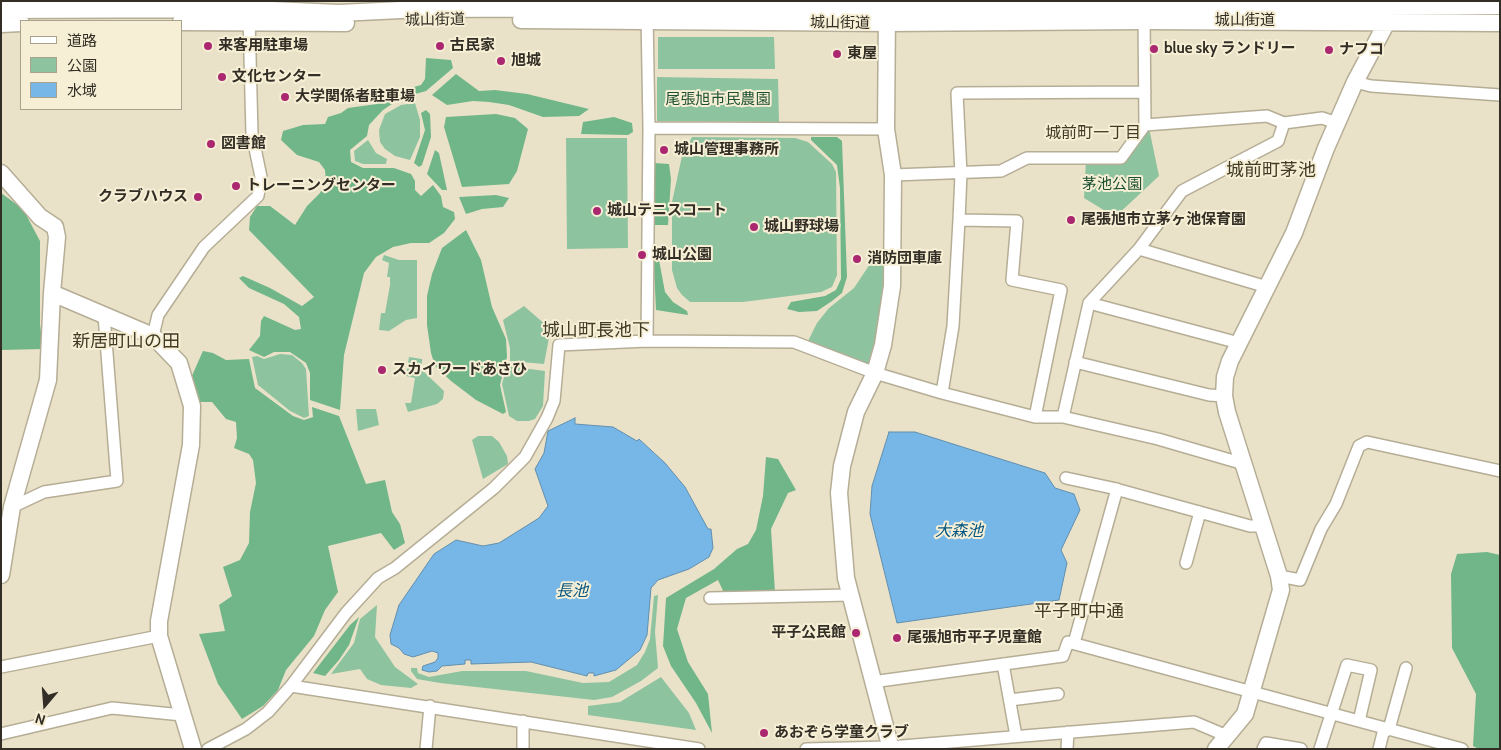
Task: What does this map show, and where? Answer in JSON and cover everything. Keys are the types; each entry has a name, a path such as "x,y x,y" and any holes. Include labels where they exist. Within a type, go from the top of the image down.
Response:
{"street":[{"name":"城山街道","path":"1,10 339,13 422,5 647,14 686,5 887,12"},
{"name":"城山街道","path":"182,22 249,11 323,24 647,14 1389,10 1500,6"},
{"path":"893,175 1001,171 1027,158 1121,158 1145,125 1144,10"},
{"name":"城山街道","path":"1389,10 1500,23"},
{"path":"806,749 890,748 998,743 1016,736 1194,722 1222,745 1245,714 1281,590 1279,576 1224,396 1225,377 1230,361 1294,233 1337,123 1389,10"},
{"path":"152,336 158,315 204,247 258,196 261,177 252,134 249,11"},
{"path":"887,12 886,129 893,175 892,286 884,345 875,373 856,412 842,466 840,522 846,578 890,748"},
{"path":"647,14 649,128 647,340"},
{"path":"1,24 20,23"},
{"path":"1355,82 1370,86 1500,95"},
{"path":"942,393 953,326 960,220 958,94 1145,92"},
{"path":"1145,125 1267,116 1284,123 1322,118 1337,123"},
{"path":"1063,417 1089,303 1139,250 1182,191 1278,141 1284,123"},
{"path":"649,128 886,129"},
{"path":"1,173 40,217 55,227 57,237 48,380 12,508 1,575"},
{"path":"960,220 1017,221 1012,280 1060,290 1035,416"},
{"path":"1139,250 1267,286"},
{"path":"52,293 152,336 179,364 192,406 191,444 159,621 159,636 192,749"},
{"path":"1089,303 1239,343"},
{"path":"12,508 44,492 117,481 104,315"},
{"path":"208,749 246,729 268,712 291,686 346,613 378,578 395,568 494,488 525,457 547,418 554,401 559,345 647,340 794,342 875,373 942,393 1035,416 1063,417 1158,439 1244,464"},
{"path":"1075,362 1209,395 1224,396"},
{"path":"1279,576 1300,580 1321,529 1336,504 1359,446 1367,442 1500,471"},
{"path":"1066,478 1116,489 1250,526 1263,526"},
{"path":"1074,643 1116,489"},
{"path":"1186,563 1200,512"},
{"path":"710,598 850,594"},
{"path":"1,667 159,636"},
{"path":"872,682 1063,656 1068,642 1462,749"},
{"path":"1003,664 1016,736"},
{"path":"1320,749 1347,665 1371,670 1359,721"},
{"path":"1389,730 1406,668"},
{"path":"291,686 523,721 641,744 699,749"},
{"path":"1010,700 1058,694"},
{"path":"426,749 430,706"},
{"path":"1,734 112,708 182,715"},
{"path":"523,721 523,749"},
{"path":"1379,749 1382,733 1389,730"},
{"path":"1067,749 1068,732"},
{"path":"1263,749 1266,743 1301,749"}],"green space":[{"name":"尾張旭市民農園","path":"658,37 774,37 775,69 658,69"},
{"path":"426,58 451,60 453,68 426,91 401,98 383,110 369,125 367,136 350,150 351,162 363,168 394,168 411,174 415,181 415,190 421,196 433,185 441,196 443,207 454,212 455,219 444,233 429,243 411,243 393,247 376,257 364,273 344,355 340,410 310,400 310,373 306,363 290,352 274,352 264,357 249,350 260,336 261,321 264,316 295,330 301,329 299,317 284,304 249,288 239,278 243,276 270,288 302,306 314,297 249,230 250,217 257,206 270,206 295,225 307,206 320,193 326,181 325,170 319,162 297,155 281,140 283,131 303,125 325,124 328,117 341,113 348,108 377,104 386,95 421,85 425,79"},
{"path":"456,74 479,91 495,90 527,94 589,109 579,116 543,117 509,105 489,102 473,101 447,105 432,95"},
{"name":"尾張旭市民農園","path":"657,77 778,79 779,122 657,121"},
{"path":"415,103 420,120 420,137 410,160 395,156 385,149 380,142 379,130 385,114 401,105"},
{"path":"426,110 430,114 431,137 422,165 419,167 414,163 425,130 421,113"},
{"path":"496,114 515,118 528,129 517,171 509,184 462,187 444,127 446,117"},
{"path":"614,117 632,123 633,132 628,135 581,134 583,122"},
{"name":"茅池公園","path":"1149,128 1159,176 1115,217 1084,198 1086,161 1124,160"},
{"name":"城山野球場","path":"692,137 795,138 808,142 832,164 836,172 837,275 832,287 821,292 743,302 690,302 682,295 677,288 672,270 672,202 682,156"},
{"path":"811,137 837,137 842,141 847,277 842,293 832,301 817,311 799,312 787,309 791,302 825,296 836,290 841,279 840,188 837,165 811,140"},
{"name":"城山テニスコート","path":"566,138 627,138 628,248 567,249"},
{"path":"368,140 376,153 387,159 386,164 363,164 355,161 354,151"},
{"path":"435,150 439,153 447,190 442,190 427,174"},
{"path":"654,163 669,164 671,179 668,225 654,225"},
{"path":"1,193 23,209 40,241 40,324 43,349 1,350"},
{"path":"496,195 509,198 503,207 482,209 466,214 459,197"},
{"path":"466,230 481,260 492,307 506,339 507,357 500,385 506,412 503,414 476,400 451,381 435,366 431,353 427,325 427,296 432,274 442,248"},
{"path":"656,244 665,292 673,302 687,311 688,315 656,310 653,245"},
{"path":"886,254 887,276 872,365 807,343 817,323 829,308 854,288 872,261"},
{"path":"384,255 399,260 417,260 417,318 406,320 389,331 379,330 381,313 385,313 390,285 390,277 387,277 389,263 382,260"},
{"path":"524,306 547,326 552,335 549,338 544,364 510,361 510,348 503,320"},
{"path":"203,351 213,353 226,360 249,359 255,388 293,416 304,420 313,417 312,407 339,416 366,484 385,480 392,512 400,524 405,543 394,550 381,533 328,546 338,592 325,610 314,636 286,670 278,690 263,706 242,719 218,684 199,634 225,631 219,605 232,596 223,567 240,560 249,543 250,512 256,483 253,460 249,454 234,448 237,438 236,422 226,419 212,402 200,402 194,390 190,380"},
{"path":"280,354 292,355 306,369 309,416 304,418 290,411 258,385 252,357 257,356 264,359"},
{"path":"409,357 422,359 422,370 444,391 443,399 437,404 408,412 405,403 411,403 415,378 406,376"},
{"path":"507,366 545,371 543,406 535,419 517,421 509,416 502,384"},
{"path":"356,409 376,409 379,425 358,431"},
{"path":"478,436 492,436 499,442 507,456 508,464 483,479 472,440"},
{"path":"766,457 778,459 796,490 788,493 771,529 775,592 724,593 718,580 686,598 677,629 688,662 708,694 712,733 696,703 671,666 663,646 666,598 714,569 737,549 748,544 756,530 763,496"},
{"path":"1487,552 1500,555 1500,749 1479,749 1473,746 1476,694 1452,648 1451,574 1457,554"},
{"path":"658,595 655,632 658,668 641,681 612,697 594,700 440,683 417,679 411,671 411,668 417,668 418,673 429,677 462,671 526,671 583,683 609,682 637,665 645,652 650,639 654,596"},
{"path":"377,605 375,637 395,667 418,684 411,688 381,685 367,679 360,669 331,674 354,643 360,619"},
{"path":"359,617 349,645 339,660 325,676 313,673 350,625"},
{"path":"661,677 689,713 696,730 588,715 588,706 620,702"}],"water":[{"name":"長池","path":"575,418 575,424 613,427 637,441 639,439 665,463 685,487 708,529 711,529 713,548 709,557 689,569 658,580 651,588 647,635 640,650 616,670 594,676 594,673 588,673 587,676 531,662 471,664 471,660 465,660 465,664 442,666 437,671 429,672 422,670 423,666 435,662 438,658 438,653 432,651 413,657 404,654 399,648 391,644 390,635 399,605 434,554 456,540 483,546 499,543 539,518 548,506 535,469 544,453 548,431"},
{"name":"大森池","path":"889,432 915,432 1045,473 1055,488 1074,494 1080,510 1061,550 1067,563 1059,600 897,623 870,514 872,486"}],"place":[{"name":"来客用駐車場","path":"208,46"},
{"name":"古民家","path":"440,46"},
{"name":"blue sky ランドリー","path":"1154,49"},
{"name":"ナフコ","path":"1329,50"},
{"name":"東屋","path":"837,54"},
{"name":"旭城","path":"501,61"},
{"name":"文化センター","path":"222,77"},
{"name":"大学関係者駐車場","path":"285,97"},
{"name":"図書館","path":"211,144"},
{"name":"城山管理事務所","path":"664,150"},
{"name":"トレーニングセンター","path":"236,186"},
{"name":"クラブハウス","path":"198,197"},
{"name":"城山テニスコート","path":"597,211"},
{"name":"尾張旭市立茅ヶ池保育園","path":"1071,220"},
{"name":"城山野球場","path":"754,227"},
{"name":"城山公園","path":"642,255"},
{"name":"消防団車庫","path":"857,259"},
{"name":"スカイワードあさひ","path":"382,370"},
{"name":"平子公民館","path":"856,633"},
{"name":"尾張旭市平子児童館","path":"897,638"},
{"name":"あおぞら学童クラブ","path":"764,733"}],"district":[{"name":"城前町一丁目","path":"1093,133"},
{"name":"城前町茅池","path":"1271,171"},
{"name":"城山町長池下","path":"596,331"},
{"name":"新居町山の田","path":"126,342"},
{"name":"平子町中通","path":"1079,612"}]}
